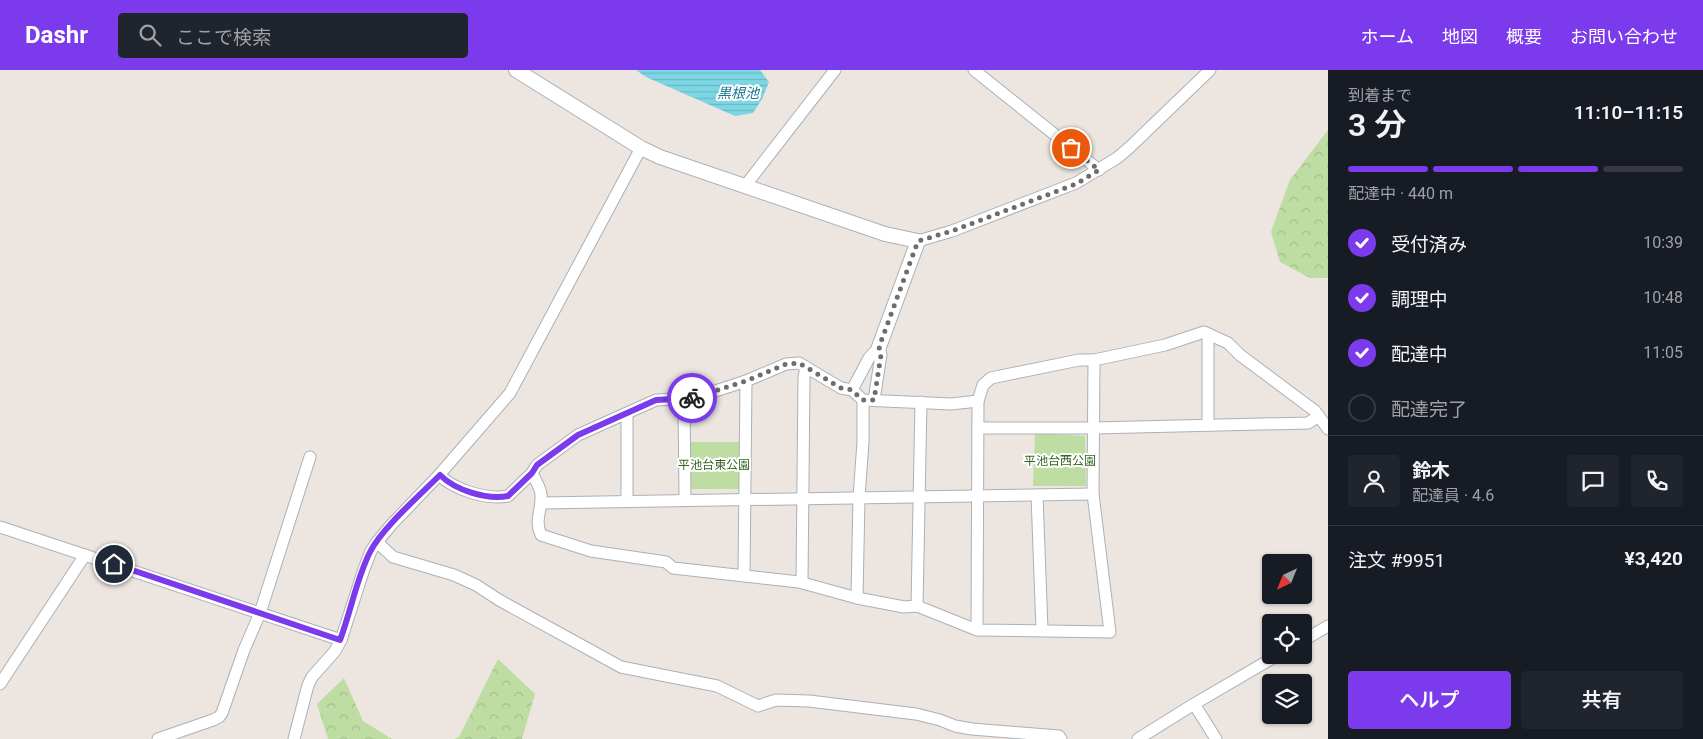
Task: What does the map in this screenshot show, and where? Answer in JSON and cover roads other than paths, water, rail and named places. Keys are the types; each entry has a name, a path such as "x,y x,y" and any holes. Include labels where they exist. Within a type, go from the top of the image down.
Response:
{"street":[{"path":"516,70 641,148 660,157 886,234 918,241 952,231 1076,184 1117,158 1130,147 1210,70"},
{"path":"745,186 835,70"},
{"path":"974,70 1099,170"},
{"path":"294,739 308,685 312,677 335,651 371,551 392,524 440,475 510,393 641,148"},
{"path":"852,390 869,358 879,347 918,241"},
{"path":"977,630 978,401 983,385 991,378 1079,360 1094,360 1165,345 1204,332 1228,343 1240,355 1290,391 1324,421"},
{"path":"1208,334 1208,426"},
{"path":"857,598 863,442 868,400 881,355 879,347"},
{"path":"532,473 541,493 537,526 541,535 591,551 666,562 674,568 802,583 857,598 904,607 917,606 977,630 1110,632 1093,494 1094,360"},
{"path":"440,475 446,481 480,496 508,496 532,473 537,465 578,435 656,400 694,398 746,381 786,364 799,363 841,388 852,390 868,400 951,404 978,401"},
{"path":"802,583 804,377 806,368"},
{"path":"744,576 746,381"},
{"path":"684,399 685,500"},
{"path":"917,606 921,402"},
{"path":"627,413 627,501"},
{"path":"978,428 1208,426 1324,421"},
{"path":"158,739 219,717 222,712 244,650 260,613 310,457"},
{"path":"1037,494 1042,630"},
{"path":"541,503 1093,494"},
{"path":"0,526 340,640"},
{"path":"377,542 393,556 454,575 476,585 621,667 717,686 758,706 776,700 809,701 916,714 972,729 1059,736 1061,739"},
{"path":"0,684 85,555"},
{"path":"1312,635 1328,626"},
{"path":"1138,739 1263,664"},
{"path":"1194,704 1216,739"}],"water":[{"name":"黒根池","path":"636,70 760,70 769,82 762,99 753,113 735,116 646,77"}],"park label":[{"name":"平池台西公園","path":"1060,461"},
{"name":"平池台東公園","path":"714,465"}]}
